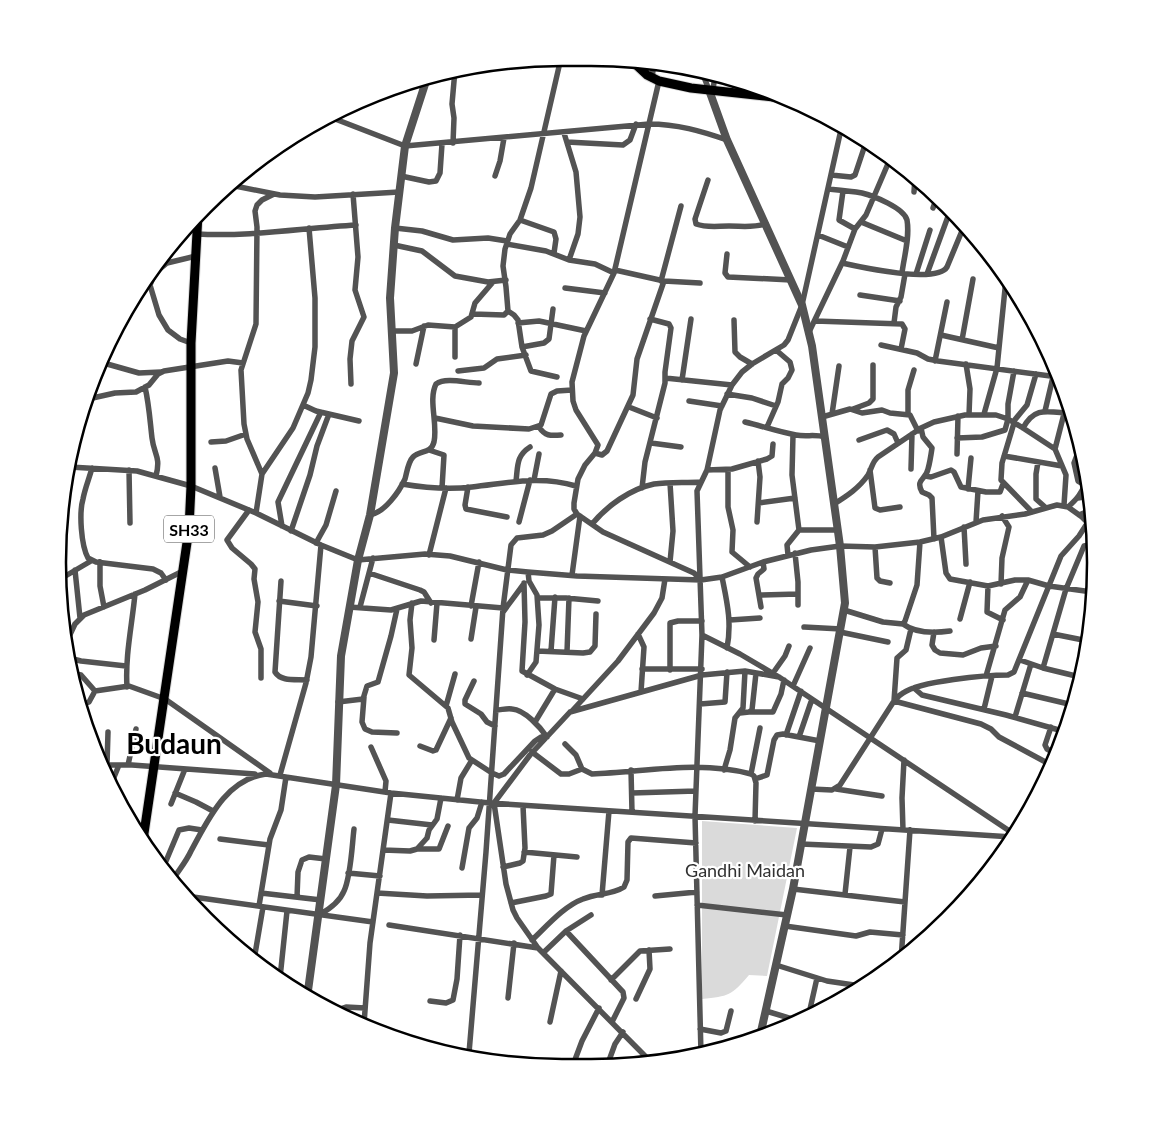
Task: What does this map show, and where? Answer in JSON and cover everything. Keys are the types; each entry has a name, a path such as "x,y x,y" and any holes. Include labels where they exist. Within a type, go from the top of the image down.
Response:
{"main road":[{"path":"642,69 656,80 711,90 741,90"},
{"name":"SH33","path":"145,830 189,529 191,486 191,343 197,227"}],"street":[{"path":"557,377 531,371 522,347 516,317 508,311 503,266 507,242 520,220 531,188 559,66"},
{"path":"572,576 578,515 574,503 576,486 585,465 597,449 596,440 576,410 572,382 586,331 614,271 649,124 656,80 655,70"},
{"path":"453,143 454,118 452,104 454,79"},
{"path":"706,80 727,140 802,305 809,332 822,418 840,546 845,603 793,889 762,1028"},
{"path":"711,90 713,82"},
{"path":"309,989 336,785 341,656 358,560 370,514 394,373 390,298 401,176 405,146 424,86"},
{"path":"338,120 405,146 544,135 636,124 670,124 727,140"},
{"path":"567,142 623,145 630,140 636,124"},
{"path":"564,133 576,172 580,216 578,234 568,260"},
{"path":"700,1046 695,816 702,672 702,621 697,491 707,470 722,406 732,385 742,372 784,345 788,340 802,305 840,134"},
{"path":"495,176 504,138"},
{"path":"401,176 429,182 436,181 440,173 442,144"},
{"path":"831,175 851,177 856,175 864,149"},
{"path":"809,332 842,263 855,229 866,215 887,165"},
{"path":"708,180 695,219 696,224 712,227 753,228 766,224"},
{"path":"914,186 914,192"},
{"path":"238,187 274,194 315,197 399,192"},
{"path":"828,189 860,193 874,197 903,212 907,219 907,240 900,301 896,307 894,324"},
{"path":"843,191 838,220 855,229"},
{"path":"262,474 246,434 241,378 243,363 256,324 257,234 255,216 257,205 274,194"},
{"path":"351,384 350,359 352,341 364,317 355,290 358,257 353,194"},
{"path":"595,453 605,454 629,407 634,392 636,359 662,281 681,206"},
{"path":"927,274 947,218"},
{"path":"520,220 554,232 556,238 554,253"},
{"path":"861,222 907,240"},
{"path":"197,234 257,234 356,225"},
{"path":"256,513 262,474 285,442 311,380 315,298 309,228"},
{"path":"395,228 422,231 453,240 488,238 546,250 568,260 595,264 614,271 662,281 700,283"},
{"path":"916,274 930,230"},
{"path":"842,263 903,273 938,274 945,271 961,232"},
{"path":"818,235 848,246"},
{"path":"394,245 422,251 455,276 484,282 506,280"},
{"path":"727,254 725,273 728,277 791,280"},
{"path":"168,262 196,256"},
{"path":"962,340 973,279"},
{"path":"391,331 412,331 424,326 455,327 467,320 472,314 478,299 493,282"},
{"path":"150,286 160,315 168,330 180,339 191,343"},
{"path":"565,288 605,293"},
{"path":"984,414 997,368 1005,290"},
{"path":"860,295 900,301"},
{"path":"935,360 947,302"},
{"path":"522,347 547,341 550,337 553,309"},
{"path":"472,314 504,315 508,311"},
{"path":"642,488 645,462 665,378 671,325 650,319"},
{"path":"682,380 691,319"},
{"path":"734,320 735,352 752,364"},
{"path":"518,323 539,321 586,331"},
{"path":"815,321 902,324 905,329 901,350"},
{"path":"416,364 424,326"},
{"path":"455,327 455,357"},
{"path":"941,335 999,348"},
{"path":"881,345 917,353 928,359 1050,376"},
{"path":"767,427 776,406 782,384 792,370 790,362 776,350"},
{"path":"458,371 484,368 497,359 526,355"},
{"path":"108,364 139,373 191,368 228,361 243,363"},
{"path":"966,364 970,389 969,415"},
{"path":"822,418 847,409 853,409 873,399 873,365"},
{"path":"832,414 839,366"},
{"path":"908,414 908,390 914,370"},
{"path":"1014,371 1008,404 1012,421 1000,480 1032,512"},
{"path":"95,397 115,393 136,392 145,387 161,372"},
{"path":"957,438 978,438 1003,432 1027,405 1036,374"},
{"path":"665,378 732,385"},
{"path":"370,514 382,509 392,499 402,484 412,458 429,450 433,445 435,434 433,395 438,382 447,380 479,383"},
{"path":"1046,411 1054,385"},
{"path":"145,387 153,442 159,464 156,476"},
{"path":"435,418 473,426 530,429 541,425 552,394 557,391 572,390"},
{"path":"727,394 752,398 776,406"},
{"path":"689,401 722,406"},
{"path":"302,405 359,421"},
{"path":"629,407 657,418"},
{"path":"853,409 862,413 882,410 908,414 912,417 917,431 932,448 928,470 920,481 920,486 922,492 932,498 934,539"},
{"path":"1023,428 1031,416 1037,412 1046,411 1064,415"},
{"path":"282,526 278,502 322,412"},
{"path":"291,530 310,475 316,446 329,414"},
{"path":"834,504 855,490 878,457 917,431 934,422 958,416 984,414 996,415 1012,421 1055,449 1066,480 1066,506"},
{"path":"1055,449 1064,415"},
{"path":"957,454 958,416"},
{"path":"745,422 793,434 824,436"},
{"path":"538,427 544,434 561,435"},
{"path":"859,440 887,430 893,432 898,443"},
{"path":"910,469 917,431"},
{"path":"211,442 226,441 246,434"},
{"path":"793,434 792,463 799,530 787,544 792,554 798,605"},
{"path":"651,443 681,447"},
{"path":"707,470 728,470 767,459 772,456 773,444"},
{"path":"516,481 519,457 522,452 530,447"},
{"path":"429,450 444,455 444,488 429,555"},
{"path":"519,522 539,454"},
{"path":"1004,456 1062,466"},
{"path":"968,489 971,458"},
{"path":"757,522 760,477 758,461"},
{"path":"1076,461 1078,481 1080,481"},
{"path":"1038,462 1036,470 1036,499 1045,507"},
{"path":"76,467 129,470 191,486 220,497 318,544 358,560 429,555 450,556 528,574 701,580 722,577 792,554 840,546 876,547 920,542 941,537 976,522 1032,512 1057,505 1066,506 1085,519"},
{"path":"92,468 82,499 81,514 86,554 91,560 153,569 161,572 166,580"},
{"path":"215,468 220,497"},
{"path":"129,470 130,523"},
{"path":"728,470 728,507 733,530 732,552 750,568"},
{"path":"870,470 875,508 880,510 900,507"},
{"path":"925,476 934,477 951,470 955,474 959,485 978,491 1000,492 1003,484"},
{"path":"402,484 430,489 532,480 555,481 576,486"},
{"path":"592,524 606,508 642,488 656,484 701,482"},
{"path":"670,483 673,531 670,562"},
{"path":"468,487 466,509 507,516"},
{"path":"255,952 261,893 269,845 281,810 283,776 307,680 312,650 317,606 318,544 336,491"},
{"path":"976,522 978,491"},
{"path":"1078,498 1082,491"},
{"path":"1066,506 1083,497"},
{"path":"759,503 795,498"},
{"path":"249,510 227,540 232,548 252,564 255,569 254,579 258,602 255,632 261,649 261,678"},
{"path":"1079,514 1084,512"},
{"path":"578,515 603,532 694,573 701,580"},
{"path":"469,1050 482,895 492,803 492,774 502,611 511,545 517,538 543,535 552,531 578,515"},
{"path":"1001,584 1002,558 1009,527 1002,516"},
{"path":"836,788 894,702 903,692 952,680 1012,674 1020,660 1061,556 1086,525"},
{"path":"964,527 966,564"},
{"path":"799,530 838,530"},
{"path":"941,537 948,577 953,580 988,586 1015,580 1028,580 1050,586 1086,591"},
{"path":"903,624 918,585 920,542"},
{"path":"1043,668 1066,589 1082,548 1086,545"},
{"path":"876,547 877,578 880,581 890,583"},
{"path":"360,608 373,558"},
{"path":"66,575 83,567 91,560"},
{"path":"100,562 100,586 104,607"},
{"path":"471,638 479,562"},
{"path":"761,607 756,578 764,570 763,562"},
{"path":"71,634 80,618 75,570"},
{"path":"80,618 183,571"},
{"path":"369,572 424,592 434,603 434,640"},
{"path":"502,611 524,583 528,574"},
{"path":"527,675 536,662 539,625 537,592 530,584 528,574"},
{"path":"722,577 730,620 727,648"},
{"path":"645,1056 538,948 517,918 511,903 492,803 532,752 618,661 654,613 662,598 665,579"},
{"path":"280,580 274,672 279,678 283,679 307,680"},
{"path":"984,710 1005,610 1020,597 1028,580"},
{"path":"960,620 970,582"},
{"path":"524,583 525,622 521,668 523,673 555,689 583,699"},
{"path":"988,586 986,612 1003,620"},
{"path":"127,686 126,666 135,594"},
{"path":"760,595 798,594"},
{"path":"538,598 555,597 598,601"},
{"path":"551,651 555,597"},
{"path":"567,652 569,598"},
{"path":"279,601 317,606"},
{"path":"349,607 397,609 420,601 474,606 502,611"},
{"path":"412,603 410,620 412,648 408,673 414,681 450,711 451,718 466,753 472,760 492,774 501,775 535,741 541,737 547,737"},
{"path":"397,609 380,679 368,686 364,697 362,722 365,729 372,732 397,733"},
{"path":"844,610 883,622 903,624 911,629 934,632 950,631"},
{"path":"537,651 583,653 594,649 596,614"},
{"path":"730,620 760,618"},
{"path":"670,670 670,623 702,621"},
{"path":"804,627 840,630 888,642"},
{"path":"894,702 897,658 905,652 909,643 911,629"},
{"path":"934,632 932,645 940,654 963,656 981,648 996,646"},
{"path":"638,634 644,647 642,692"},
{"path":"1053,634 1081,639"},
{"path":"702,635 779,676 1008,830"},
{"path":"740,713 773,712 781,694 779,676 789,646"},
{"path":"793,686 810,648"},
{"path":"76,660 126,666"},
{"path":"1020,660 1073,675"},
{"path":"1015,717 1031,664"},
{"path":"642,669 702,672 745,671 779,676"},
{"path":"724,770 730,750 735,718 740,713 744,702 745,671"},
{"path":"570,712 642,692 702,672"},
{"path":"700,704 725,702 727,672"},
{"path":"750,712 754,705 756,673"},
{"path":"446,706 455,674"},
{"path":"79,675 82,675 95,691"},
{"path":"474,681 465,704 481,714 486,722 495,726"},
{"path":"95,691 127,686 165,699 272,774"},
{"path":"914,688 922,694 1057,729"},
{"path":"535,722 555,689"},
{"path":"87,703 95,691"},
{"path":"786,735 801,691"},
{"path":"1022,694 1066,703"},
{"path":"338,702 360,700 364,697"},
{"path":"799,737 812,698"},
{"path":"894,702 981,724 991,729 999,737 1045,762"},
{"path":"496,710 514,709 535,722 547,737"},
{"path":"420,746 433,751 436,750 451,718"},
{"path":"1049,751 1045,745 1050,727"},
{"path":"755,821 753,776 760,728"},
{"path":"128,765 136,729"},
{"path":"105,755 108,732"},
{"path":"565,744 576,755 582,769 592,774 659,768 697,767 753,776 767,774 775,737 779,734 820,741"},
{"path":"364,1017 373,922 388,820 386,781 371,747"},
{"path":"532,752 561,774 569,774 582,769"},
{"path":"457,800 461,778 472,760"},
{"path":"903,830 904,760"},
{"path":"110,765 154,766 259,775 272,774 388,793 523,806 1003,837"},
{"path":"114,776 119,765"},
{"path":"171,804 185,769"},
{"path":"631,770 632,812"},
{"path":"176,874 213,811 237,786 259,775"},
{"path":"811,789 826,790 836,788 882,796"},
{"path":"632,793 696,791"},
{"path":"175,794 213,811"},
{"path":"417,849 427,838 432,825 437,819 441,798"},
{"path":"462,868 470,828 477,818 482,802"},
{"path":"504,867 522,863 524,852 523,806"},
{"path":"602,895 609,811"},
{"path":"388,820 432,825"},
{"path":"383,850 439,849 448,826"},
{"path":"166,861 180,830 189,828 202,830"},
{"path":"319,915 343,894 354,829"},
{"path":"801,844 850,847 875,846 882,829"},
{"path":"902,949 910,830"},
{"path":"532,940 555,918 578,901 591,896 620,890 626,884 628,842 631,838 696,843"},
{"path":"220,839 269,845"},
{"path":"845,894 850,847"},
{"path":"524,852 577,857"},
{"path":"511,903 551,894 554,855"},
{"path":"298,897 298,872 302,860 326,858"},
{"path":"348,873 380,876"},
{"path":"793,889 905,902"},
{"path":"655,896 697,892"},
{"path":"261,893 321,900"},
{"path":"377,893 427,896 482,895"},
{"path":"196,897 373,922"},
{"path":"697,905 787,915"},
{"path":"281,971 287,911"},
{"path":"543,953 566,931 591,915"},
{"path":"388,925 538,948"},
{"path":"785,926 856,936 870,932 903,935"},
{"path":"566,931 622,992 624,998 612,1022"},
{"path":"430,1001 450,1002 454,997 460,935"},
{"path":"508,998 514,943"},
{"path":"611,980 637,954 644,950 670,949"},
{"path":"636,999 650,969 649,950"},
{"path":"776,965 817,978 851,984"},
{"path":"550,1022 561,971"},
{"path":"810,1008 817,978"},
{"path":"343,1008 365,1008"},
{"path":"575,1059 599,1008"},
{"path":"700,1029 721,1033 726,1031 732,1011"},
{"path":"766,1011 788,1018"},
{"path":"610,1058 615,1044 623,1032"}],"green space":[{"name":"Gandhi Maidan","path":"702,821 797,828 767,976 749,975 729,994 702,999"}],"district":[{"name":"Budaun","path":"174,743"}]}
